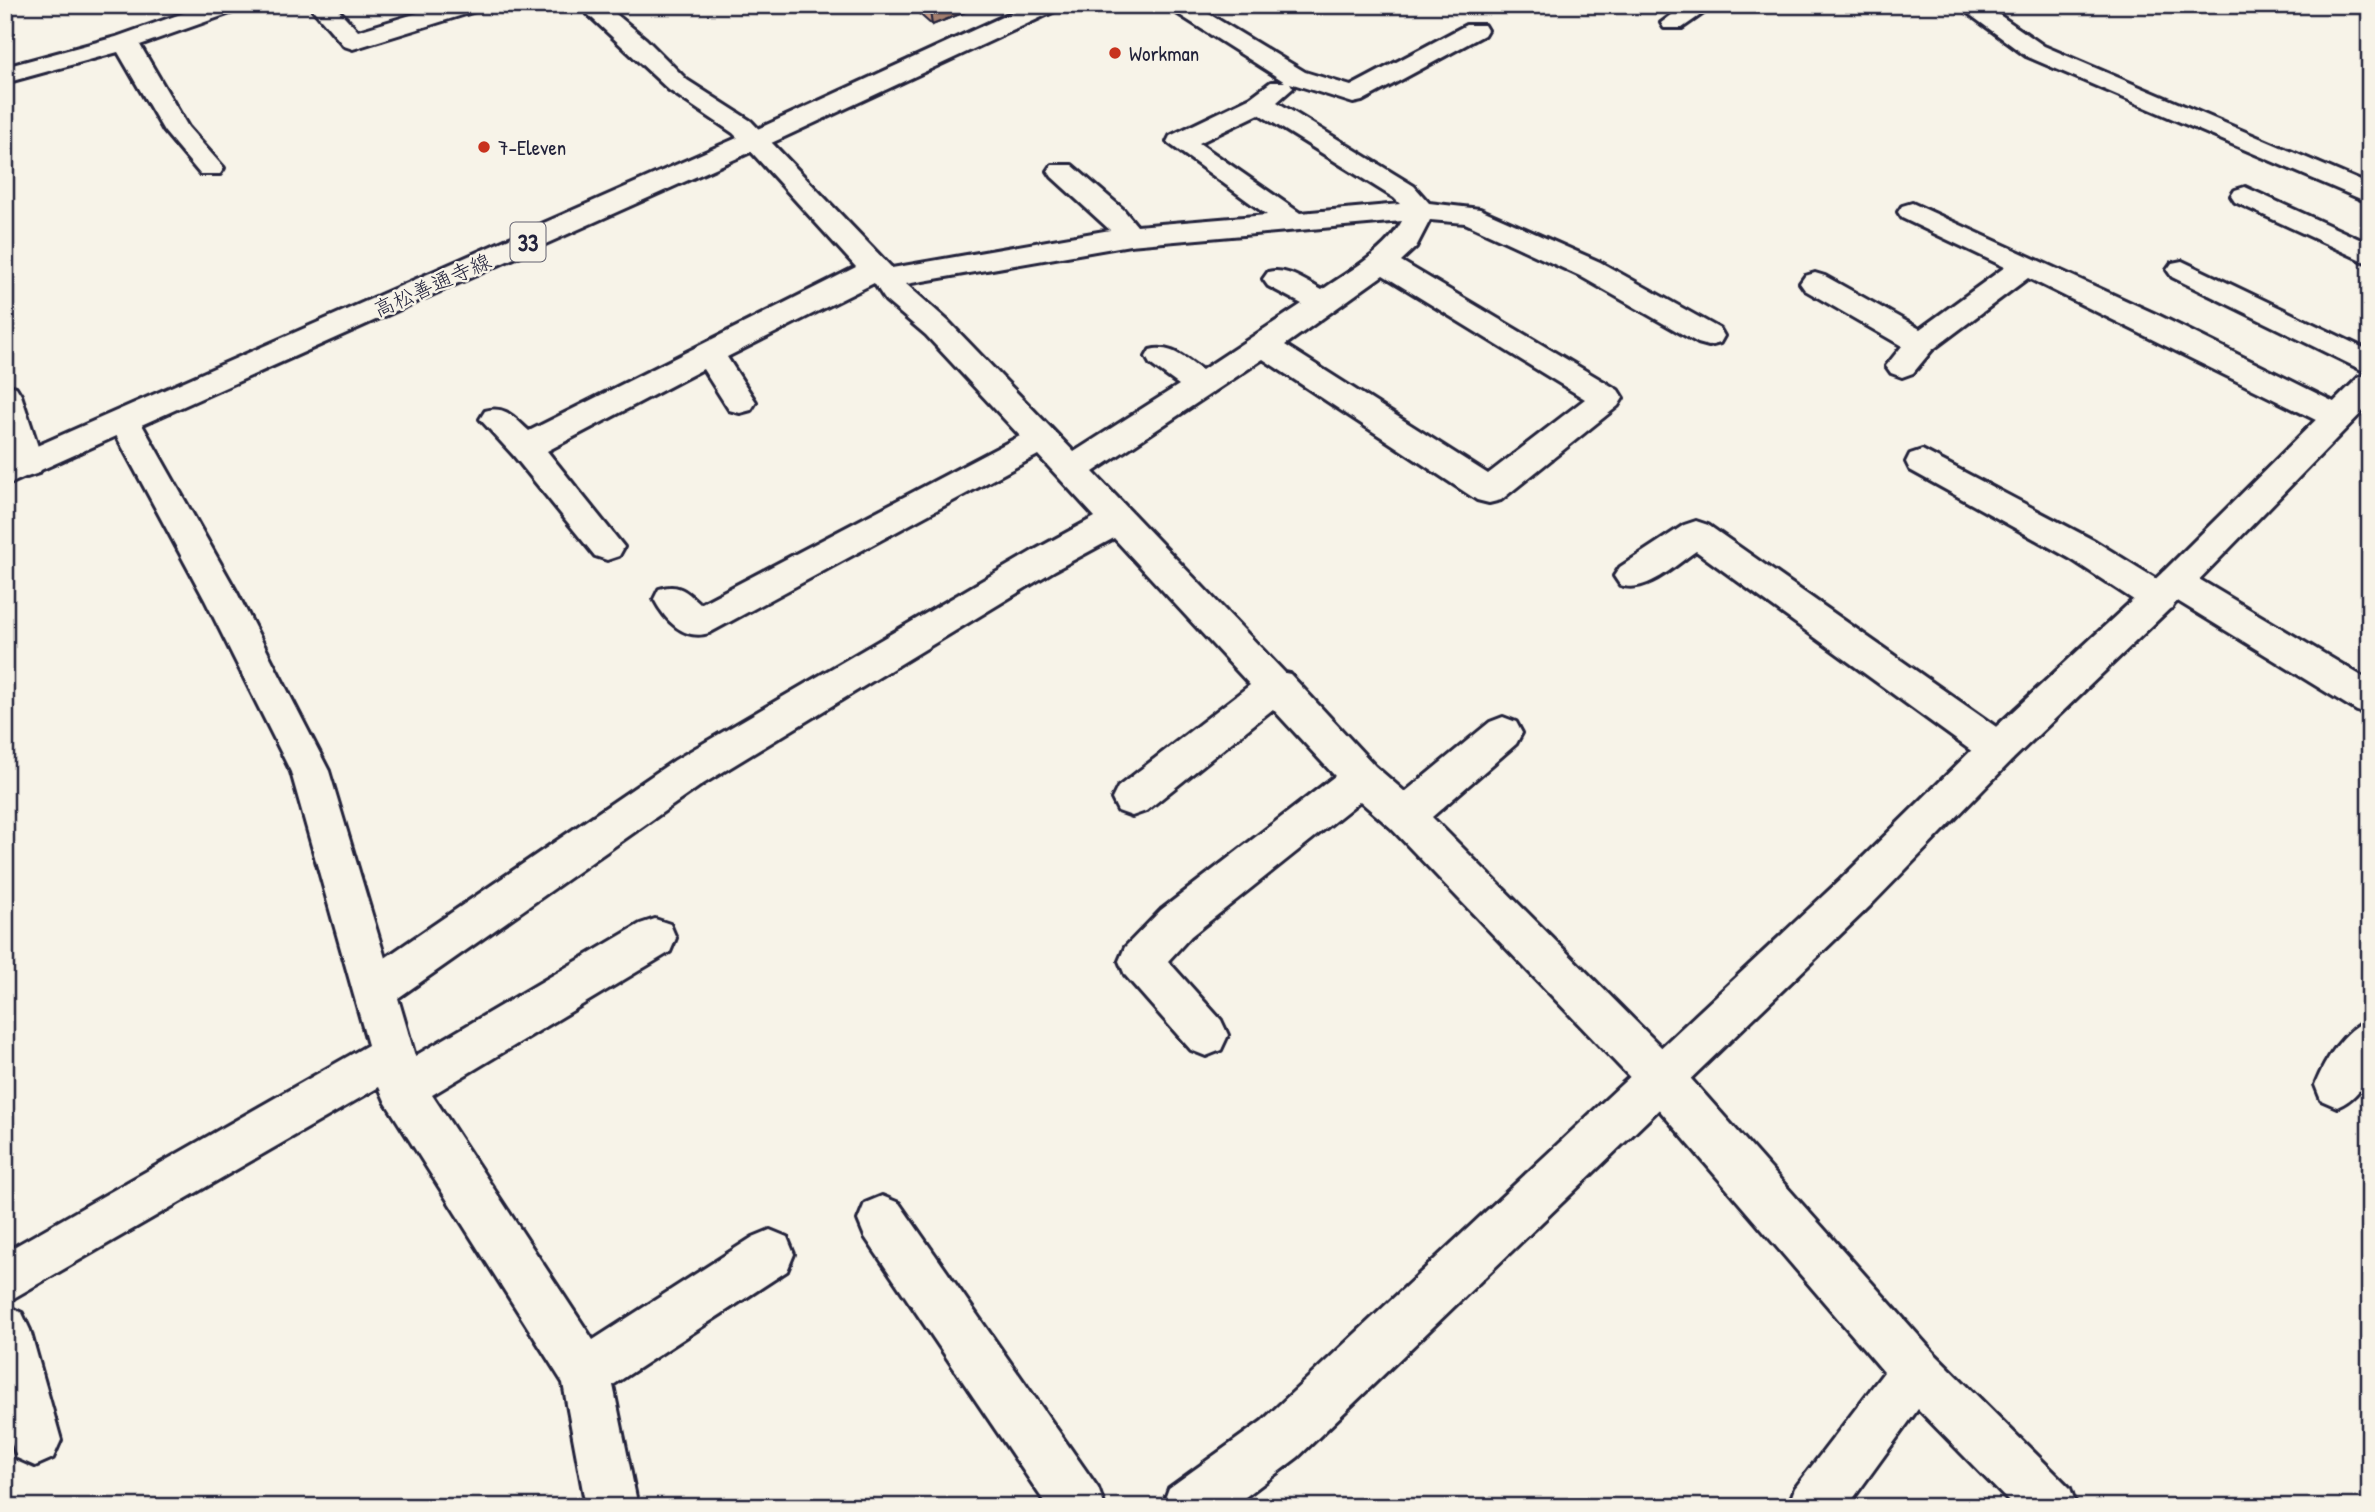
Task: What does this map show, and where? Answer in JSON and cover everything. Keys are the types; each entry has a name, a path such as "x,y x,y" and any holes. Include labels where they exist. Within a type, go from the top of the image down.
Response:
{"street":[{"path":"5,75 125,43 230,5"},
{"path":"321,5 353,41 470,5"},
{"path":"590,5 637,44 678,85 743,127 756,140 897,294 937,328 1277,685 1361,778 1405,816 1660,1077 1916,1371 2051,1507"},
{"name":"高松善通寺線","path":"16,469 756,140 1048,5"},
{"path":"1176,5 1296,77 1353,95 1475,30"},
{"path":"1673,23 1703,5"},
{"path":"1970,5 2035,51 2370,195"},
{"path":"125,43 177,131 209,168"},
{"path":"1292,220 1180,142 1260,103 1296,77"},
{"path":"1260,103 1404,192 1421,211"},
{"path":"1062,171 1113,215 1130,236"},
{"path":"2245,196 2370,255"},
{"path":"1071,470 1202,386 1381,262 1406,241 1421,211"},
{"path":"526,448 708,353 881,274 1130,236 1292,220 1421,211 1470,215 1590,269 1709,336"},
{"path":"1912,212 2024,267 2149,323 2337,417"},
{"path":"1263,345 1489,491 1607,398 1381,262"},
{"path":"1902,366 1921,343 2024,267"},
{"path":"2182,270 2370,364"},
{"path":"1278,279 1322,302"},
{"path":"1815,283 1921,343"},
{"path":"708,353 740,402"},
{"path":"1161,357 1202,386"},
{"path":"1188,1507 1280,1438 1855,893 1998,749 2167,590 2370,385"},
{"path":"5,395 16,469"},
{"path":"496,419 526,448 607,547"},
{"path":"125,422 222,599 310,771 397,1072 586,1374 612,1507"},
{"path":"672,598 696,623 836,531 1041,439"},
{"path":"1922,462 2083,550 2167,590 2370,700"},
{"path":"374,990 689,772 1043,561 1119,520"},
{"path":"1632,576 1696,534 1998,749"},
{"path":"1132,799 1277,685"},
{"path":"1405,816 1503,733"},
{"path":"1206,1035 1140,961 1176,923 1361,778"},
{"path":"5,1279 655,938"},
{"path":"2337,1085 2370,1040"},
{"path":"882,1220 1079,1507"},
{"path":"586,1374 770,1254"},
{"path":"5,1330 34,1440"},
{"path":"1814,1507 1916,1371"}],"place":[{"name":"Workman","path":"1115,53"},
{"name":"7-Eleven","path":"484,147"}]}
